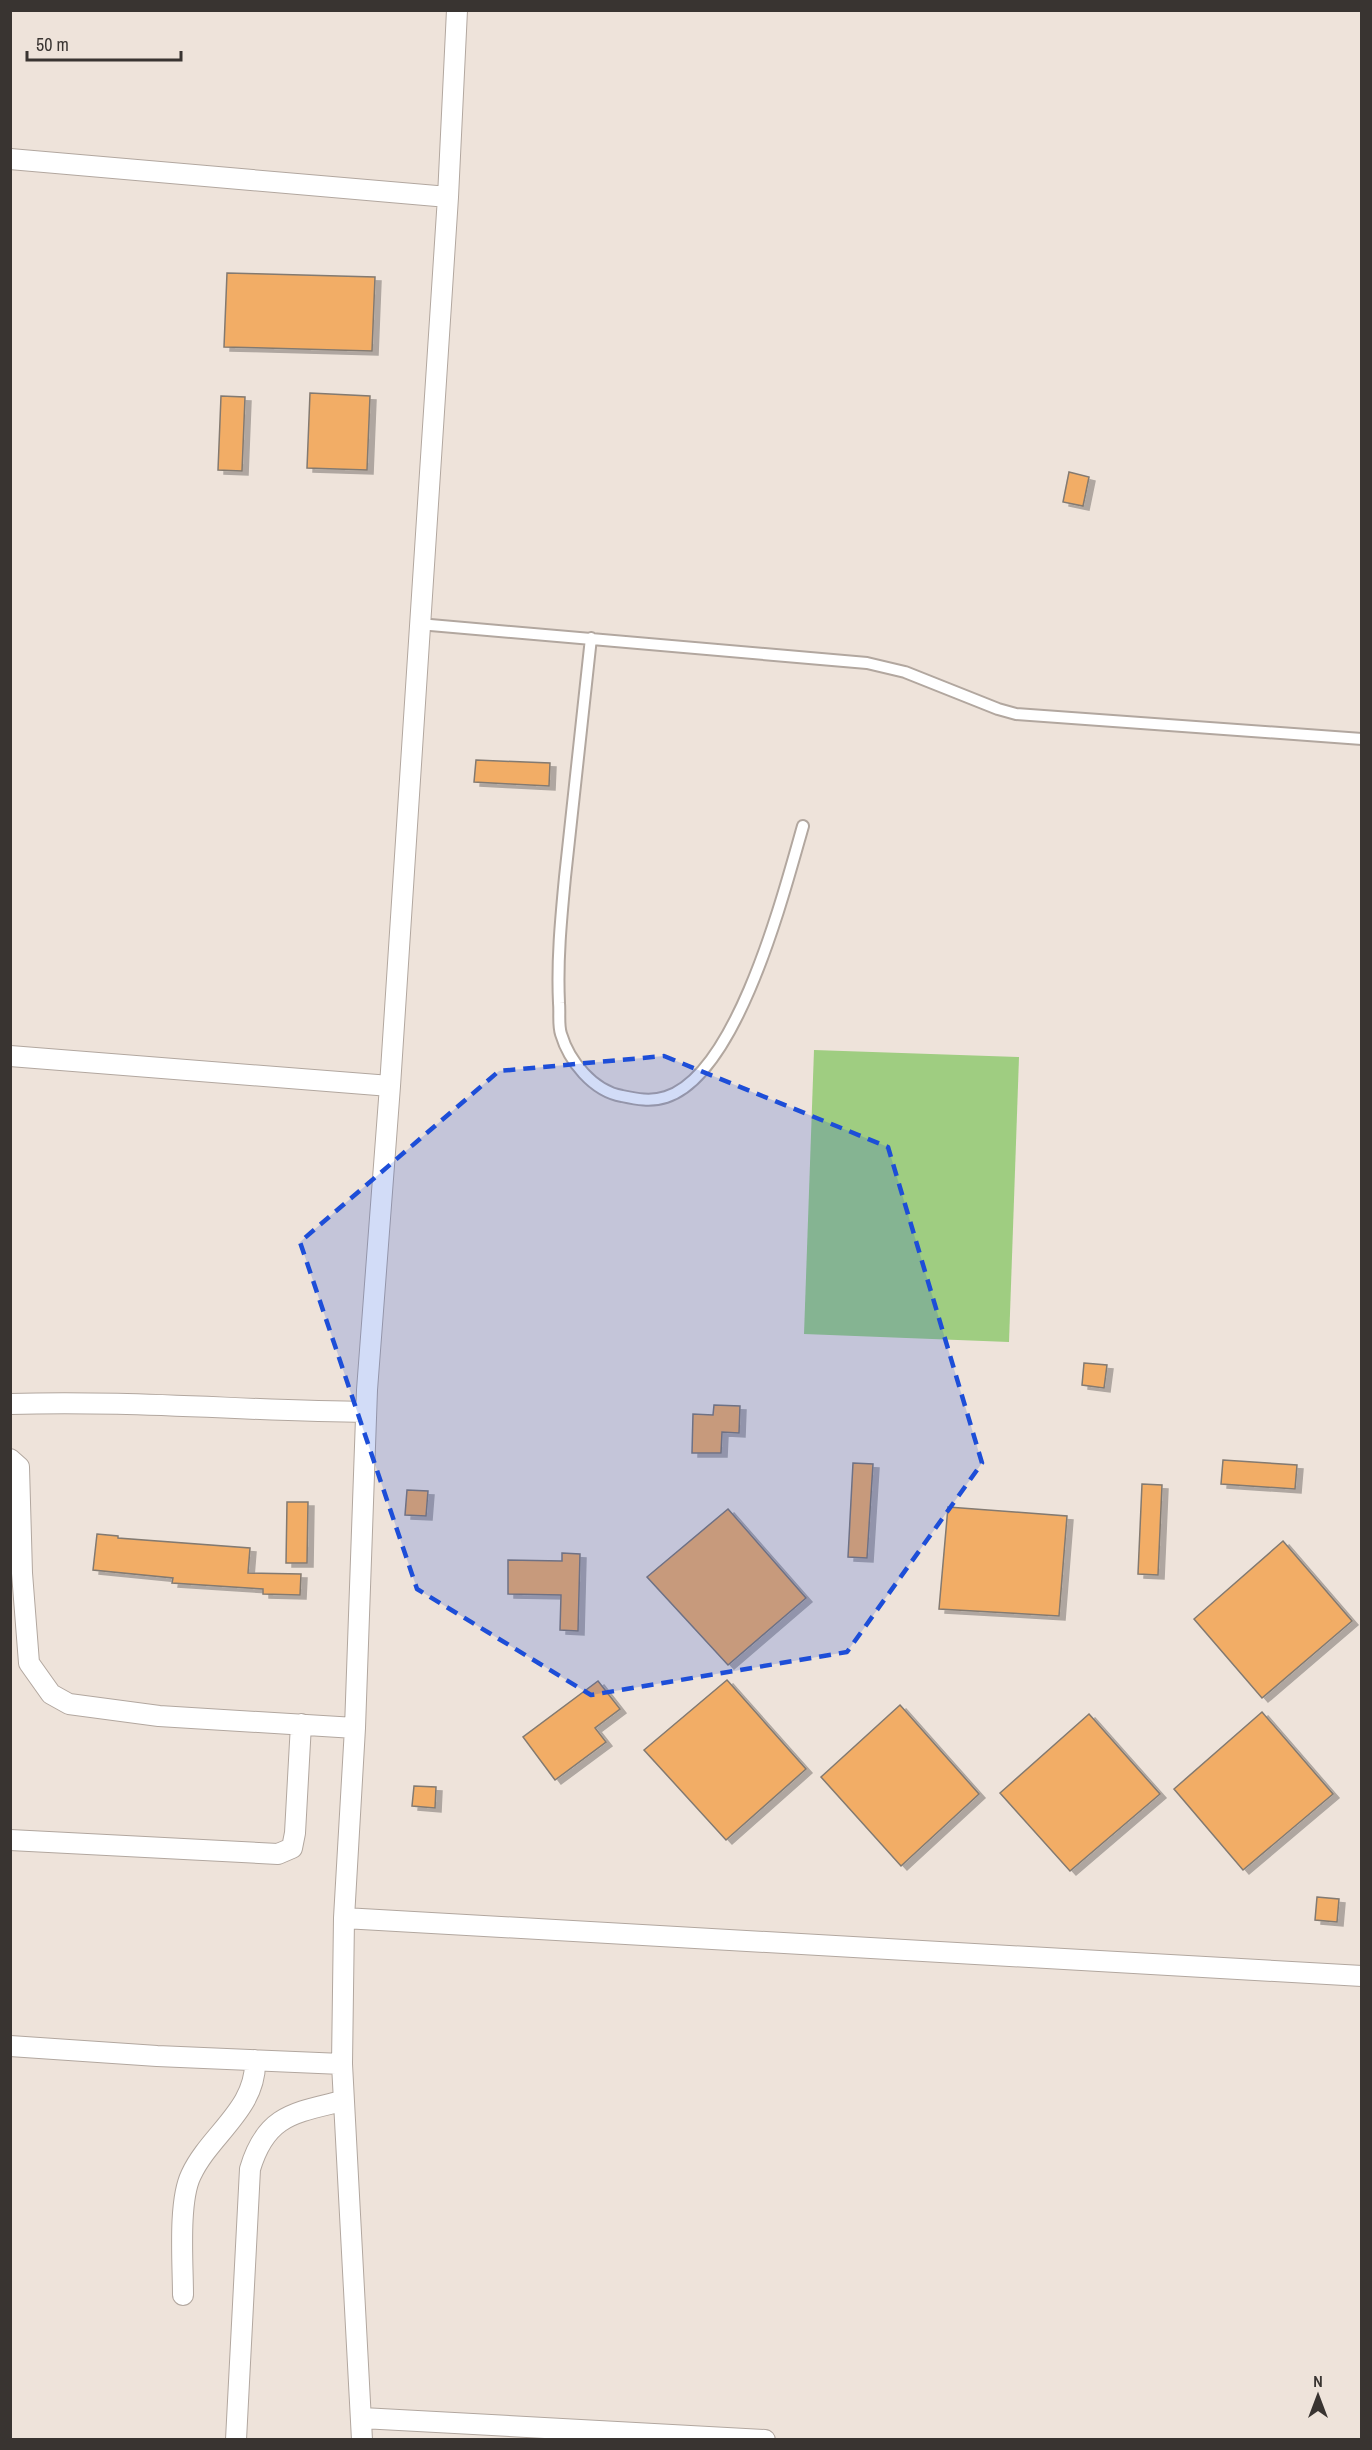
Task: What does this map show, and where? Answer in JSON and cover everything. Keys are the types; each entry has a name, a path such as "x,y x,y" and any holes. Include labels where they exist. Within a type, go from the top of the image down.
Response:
{"street":[{"path":"362,2439 342,2101 345,1918 355,1728 366,1412 390,1086 448,196 457,10"},
{"path":"10,159 448,196"},
{"path":"10,1056 390,1086"},
{"path":"10,1404 64,1402 266,1411 366,1412"},
{"path":"10,1459 19,1467 22,1574 29,1663 51,1694 69,1704 159,1716 355,1728"},
{"path":"10,1840 278,1854 292,1848 295,1833 301,1724"},
{"path":"345,1918 1362,1976"},
{"path":"10,2046 342,2064"},
{"path":"183,2295 184,2205 190,2177 227,2122 246,2101 254,2079 255,2060"},
{"path":"236,2439 250,2169 254,2156 268,2132 291,2114 342,2101"},
{"path":"362,2418 692,2437 765,2439"}],"lane":[{"path":"419,624 867,663 905,672 1016,714 1362,740"},
{"path":"591,638 557,958 561,1033 570,1055 584,1074 613,1095 642,1100 667,1097 687,1085 712,1061 753,984 772,935 803,826"}],"highlighted area":[{"path":"664,1056 888,1147 982,1463 847,1652 591,1695 417,1589 300,1242 499,1071"}],"green space":[{"path":"814,1050 1019,1057 1009,1342 804,1334"}],"building":[{"path":"227,273 375,277 372,351 224,347"},
{"path":"310,393 370,396 367,470 307,468"},
{"path":"221,396 245,397 242,471 218,470"},
{"path":"1069,472 1089,477 1083,506 1063,502"},
{"path":"476,760 550,763 549,786 474,782"},
{"path":"1084,1363 1107,1365 1104,1388 1082,1385"},
{"path":"714,1405 740,1406 739,1433 722,1432 721,1453 692,1453 693,1414 713,1415"},
{"path":"1223,1460 1297,1465 1295,1489 1221,1484"},
{"path":"853,1463 873,1464 867,1558 848,1557"},
{"path":"1142,1484 1162,1485 1158,1575 1138,1574"},
{"path":"407,1490 428,1491 426,1516 405,1515"},
{"path":"287,1502 308,1502 307,1563 286,1563"},
{"path":"948,1507 1067,1516 1059,1616 939,1609"},
{"path":"728,1509 806,1598 728,1665 647,1577"},
{"path":"97,1534 118,1536 118,1538 250,1548 248,1573 301,1574 300,1595 263,1594 263,1589 172,1583 173,1578 93,1570"},
{"path":"1283,1541 1352,1621 1262,1698 1194,1619"},
{"path":"562,1553 580,1554 578,1631 560,1630 561,1595 508,1594 508,1560 562,1561"},
{"path":"727,1680 806,1769 726,1840 644,1750"},
{"path":"598,1681 620,1709 595,1728 606,1742 555,1780 523,1737"},
{"path":"900,1705 979,1794 901,1866 821,1777"},
{"path":"1262,1712 1333,1794 1243,1870 1174,1789"},
{"path":"1089,1714 1160,1794 1070,1871 1000,1793"},
{"path":"414,1786 436,1787 435,1808 412,1806"},
{"path":"1317,1897 1339,1899 1337,1922 1315,1920"}]}
